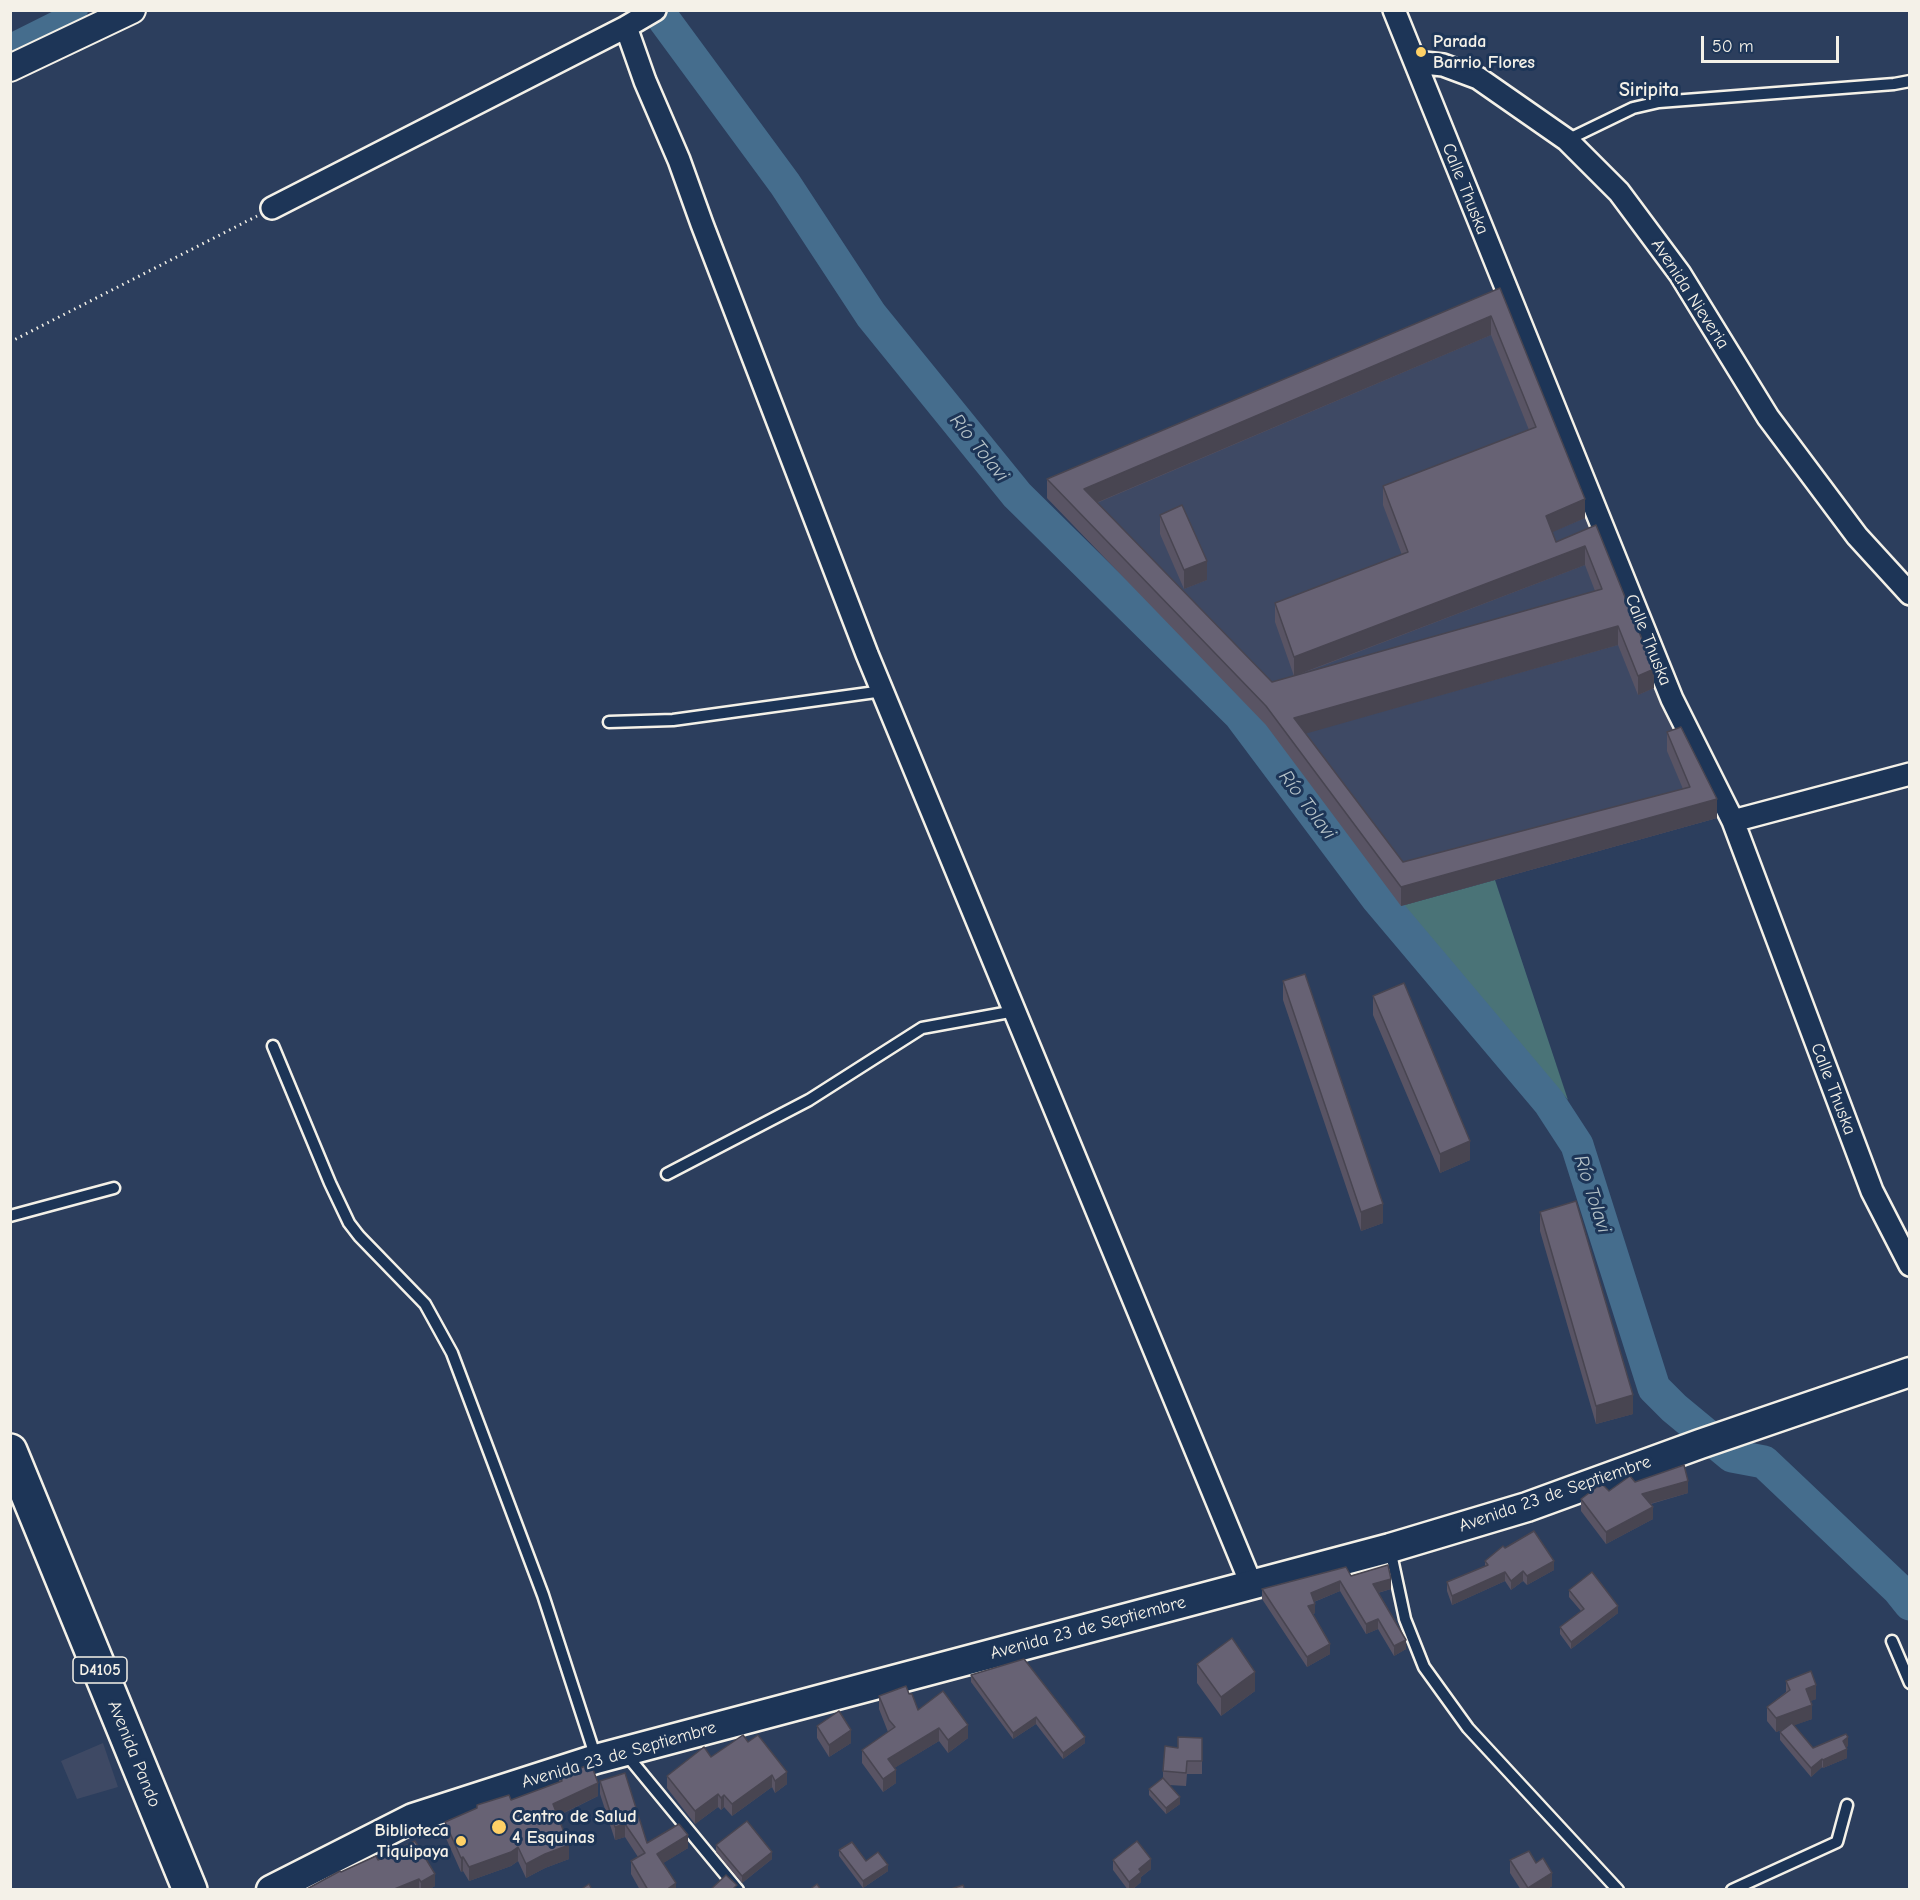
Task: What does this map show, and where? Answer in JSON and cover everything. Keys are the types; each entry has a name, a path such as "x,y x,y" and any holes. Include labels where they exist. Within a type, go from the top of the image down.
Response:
{"main road":[{"name":"Avenida 23 de Septiembre","path":"271,1890 413,1818 596,1759 1389,1548 1527,1507 1700,1444 1910,1372"},
{"name":"Avenida Pando","path":"10,1451 190,1890"}],"street":[{"path":"10,68 132,10"},
{"name":"Calle Thuska","path":"1394,10 1672,699 1733,821 1872,1191 1910,1265"},
{"path":"272,208 641,18 645,81 679,160 883,691 1252,1586"},
{"name":"Avenida Nieveria","path":"1415,62 1443,65 1478,78 1568,140 1619,192 1680,274 1768,417 1857,536 1910,594"},
{"path":"1733,821 1910,774"}],"lane":[{"path":"1568,140 1633,108 1659,102 1910,81"},
{"path":"609,722 673,720 883,691"},
{"path":"667,1174 809,1100 922,1028 1015,1011"},
{"path":"273,1046 330,1184 349,1223 425,1304 452,1353 543,1595 596,1759"},
{"path":"10,1216 114,1188"},
{"path":"1389,1548 1405,1619 1424,1667 1468,1728 1618,1890"},
{"path":"1892,1641 1910,1683"},
{"path":"623,1751 738,1890"},
{"path":"1732,1890 1837,1842 1847,1805"}],"path":[{"path":"10,342 272,208"}],"shaded area":[{"path":"1504,306 1717,818 1401,906 1266,725 1047,498"},
{"path":"103,1743 118,1787 77,1799 61,1761"}],"green space":[{"path":"1495,880 1568,1100 1401,906"}],"building":[{"path":"1500,288 1585,499 1546,516 1556,542 1596,525 1654,669 1638,676 1618,626 1294,718 1403,862 1690,787 1667,732 1681,727 1717,799 1401,887 1266,706 1047,479","holes":["1491,316 1536,427 1383,486 1408,552 1275,603 1294,657 1585,546 1602,589 1272,682 1084,489"]},
{"path":"1182,505 1207,561 1184,570 1160,515"},
{"path":"1305,974 1383,1204 1361,1212 1283,981"},
{"path":"1404,983 1470,1141 1440,1154 1373,996"},
{"path":"1576,1201 1633,1395 1596,1406 1540,1212"},
{"path":"1684,1465 1688,1481 1642,1494 1653,1507 1606,1532 1581,1499 1603,1485 1609,1491 1630,1476 1635,1482"},
{"path":"1534,1531 1554,1561 1527,1576 1523,1571 1511,1581 1505,1572 1452,1596 1447,1582 1488,1565 1485,1561 1503,1546 1505,1548"},
{"path":"1388,1565 1391,1579 1373,1584 1406,1640 1394,1646 1378,1619 1366,1624 1340,1581 1311,1593 1315,1604 1308,1606 1330,1644 1307,1657 1262,1589 1346,1567 1351,1576"},
{"path":"1592,1572 1618,1606 1571,1642 1560,1627 1584,1609 1569,1590"},
{"path":"1232,1638 1255,1672 1221,1697 1197,1664"},
{"path":"1024,1659 1085,1737 1063,1753 1036,1717 1013,1733 971,1675"},
{"path":"1811,1671 1816,1685 1806,1689 1812,1705 1776,1718 1767,1707 1790,1690 1786,1681"},
{"path":"906,1686 918,1710 943,1691 968,1725 948,1740 939,1728 888,1759 896,1770 883,1779 862,1750 895,1727 889,1720 879,1696"},
{"path":"839,1711 851,1730 829,1745 817,1726"},
{"path":"1792,1723 1813,1748 1846,1734 1848,1737 1843,1741 1847,1749 1822,1759 1811,1768 1780,1732"},
{"path":"743,1735 748,1742 758,1735 787,1772 775,1781 772,1775 732,1804 724,1795 721,1798 718,1794 695,1811 667,1776 704,1747 711,1757"},
{"path":"1178,1737 1202,1738 1202,1761 1187,1761 1186,1773 1163,1771 1165,1746 1178,1748"},
{"path":"591,1764 598,1783 553,1804 569,1845 526,1864 518,1847 511,1852 469,1867 463,1857 461,1858 445,1822 477,1808 477,1805 509,1795 511,1800 562,1781 559,1776"},
{"path":"625,1773 647,1843 679,1824 688,1835 657,1854 676,1883 666,1890 648,1890 631,1861 645,1853 625,1824 615,1827 600,1781"},
{"path":"1163,1778 1180,1797 1166,1808 1149,1789"},
{"path":"747,1821 772,1852 742,1876 716,1845"},
{"path":"415,1841 435,1874 421,1882 419,1879 392,1890 305,1890 340,1871 376,1856 378,1860"},
{"path":"1137,1841 1151,1859 1129,1882 1113,1860"},
{"path":"852,1842 866,1861 878,1852 888,1865 863,1881 839,1850"},
{"path":"1529,1851 1536,1863 1543,1858 1552,1873 1528,1888 1510,1860"},
{"path":"726,1875 737,1885 732,1890 710,1890"},
{"path":"589,1884 592,1890 580,1890"},
{"path":"817,1884 821,1890 809,1890"},
{"path":"963,1885 965,1890 948,1890"}],"waterway":[{"path":"10,44 78,10"},
{"name":"Río Tolavi","path":"657,10 785,184 871,315 1017,495 1240,715 1377,898 1549,1102 1577,1145 1654,1388 1674,1408 1732,1456 1764,1462 1898,1589 1910,1604"}],"place":[{"name":"Parada Barrio Flores","path":"1421,52"},
{"name":"Centro de Salud 4 Esquinas","path":"499,1827"},
{"name":"Biblioteca Tiquipaya","path":"461,1841"}],"district":[{"name":"Siripita","path":"1649,90"}]}
